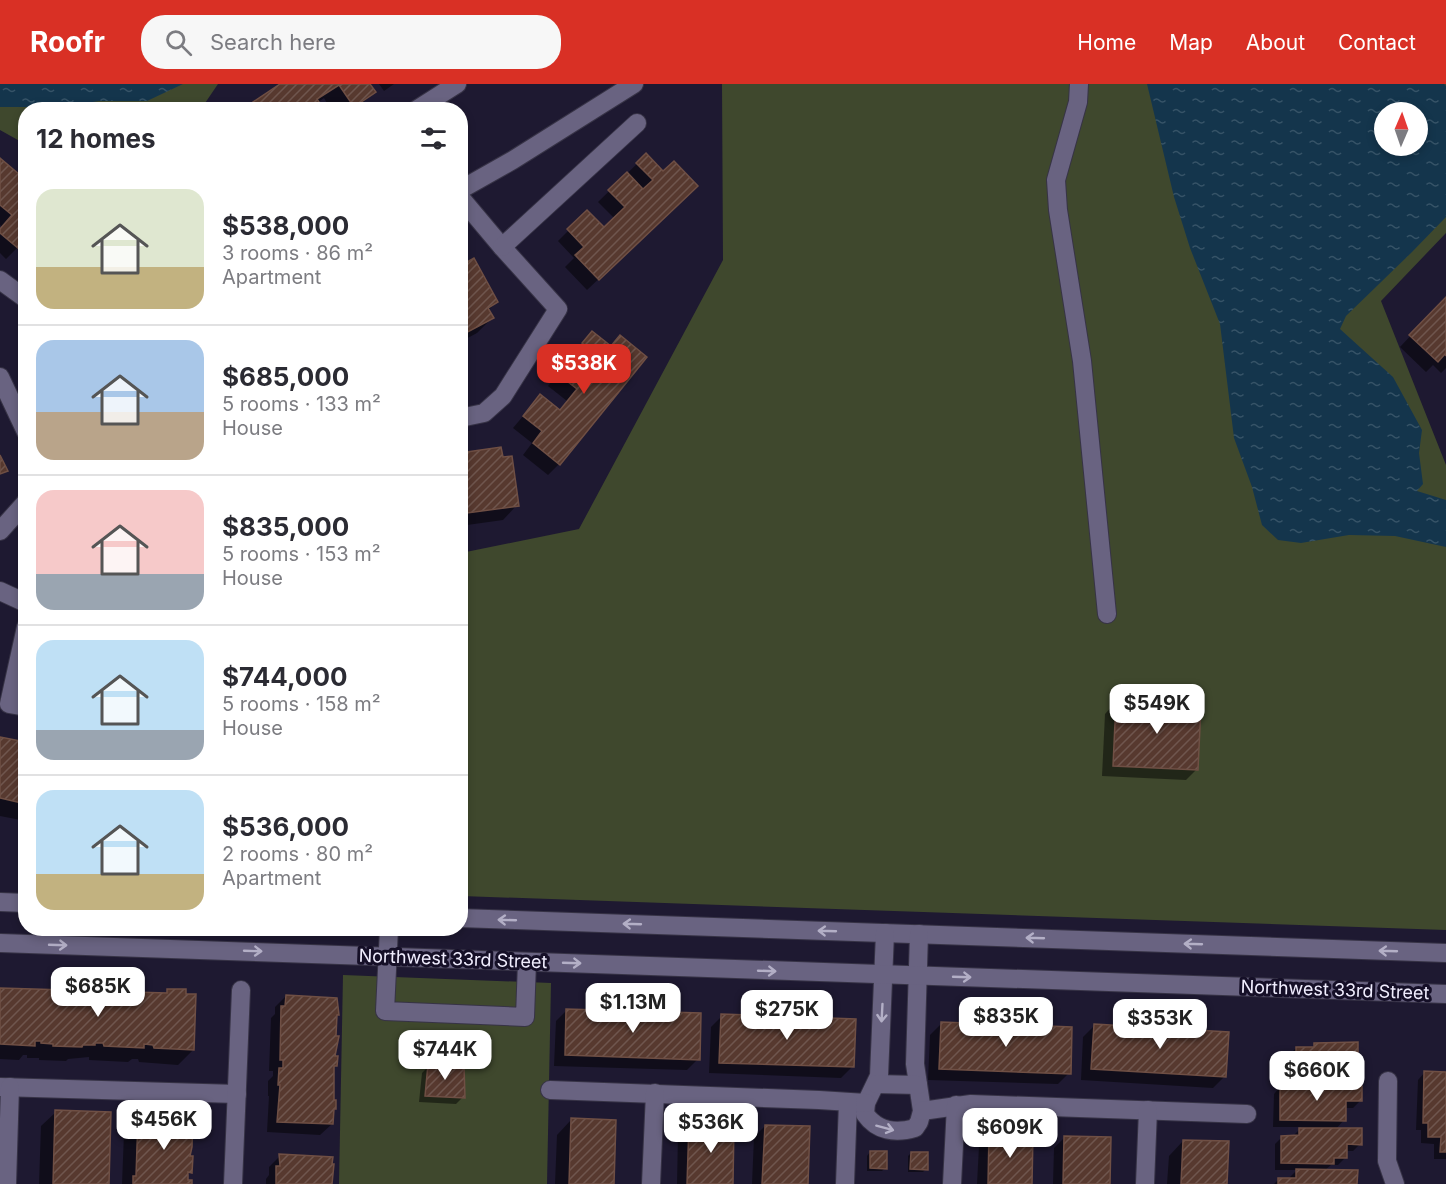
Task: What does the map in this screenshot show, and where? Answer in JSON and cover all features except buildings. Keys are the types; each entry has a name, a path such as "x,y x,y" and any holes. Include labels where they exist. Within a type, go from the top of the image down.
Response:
{"street":[{"path":"429,102 457,84"},
{"path":"468,185 634,84"},
{"path":"1078,84 1078,102 1056,180 1058,210 1082,361 1107,614"},
{"path":"502,247 637,123"},
{"path":"468,206 558,309 503,396 484,413 468,416"},
{"path":"0,280 18,292"},
{"path":"0,377 18,415"},
{"path":"0,531 18,511"},
{"path":"0,591 18,599"},
{"path":"18,663 9,704 18,706"},
{"path":"0,902 18,903"},
{"path":"468,918 1446,953"},
{"path":"845,1184 857,1102 876,1084 880,1066 885,933"},
{"path":"857,1102 869,1120 878,1127 907,1130 915,1128 919,1122 922,1111 915,1064 919,934"},
{"path":"389,936 385,1011 525,1017 527,962"},
{"name":"Northwest 33rd Street","path":"0,943 1446,994"},
{"path":"234,1184 241,990"},
{"path":"1388,1081 1387,1161 1395,1184"},
{"path":"876,1084 918,1085"},
{"path":"7,1184 5,1087 237,1094"},
{"path":"550,1090 857,1102"},
{"path":"651,1184 655,1093"},
{"path":"922,1111 956,1105 1247,1114"},
{"path":"952,1184 956,1105"},
{"path":"1145,1184 1148,1110"}],"green space":[{"path":"0,84 218,84 206,102 18,102 18,140 0,130"},
{"path":"722,84 1446,84 1446,233 1381,301 1446,465 1446,930 468,896 468,552 579,529 723,260"},
{"path":"343,975 551,983 547,1184 339,1184"}],"water":[{"path":"0,84 183,84 147,101 18,102 18,107 0,107"},
{"path":"1147,84 1444,84 1446,86 1446,217 1346,316 1340,329 1393,377 1422,430 1419,453 1423,484 1417,491 1446,500 1446,547 1395,536 1349,535 1301,543 1278,540 1262,525 1252,487 1234,438 1220,324 1190,248 1174,197"}]}
